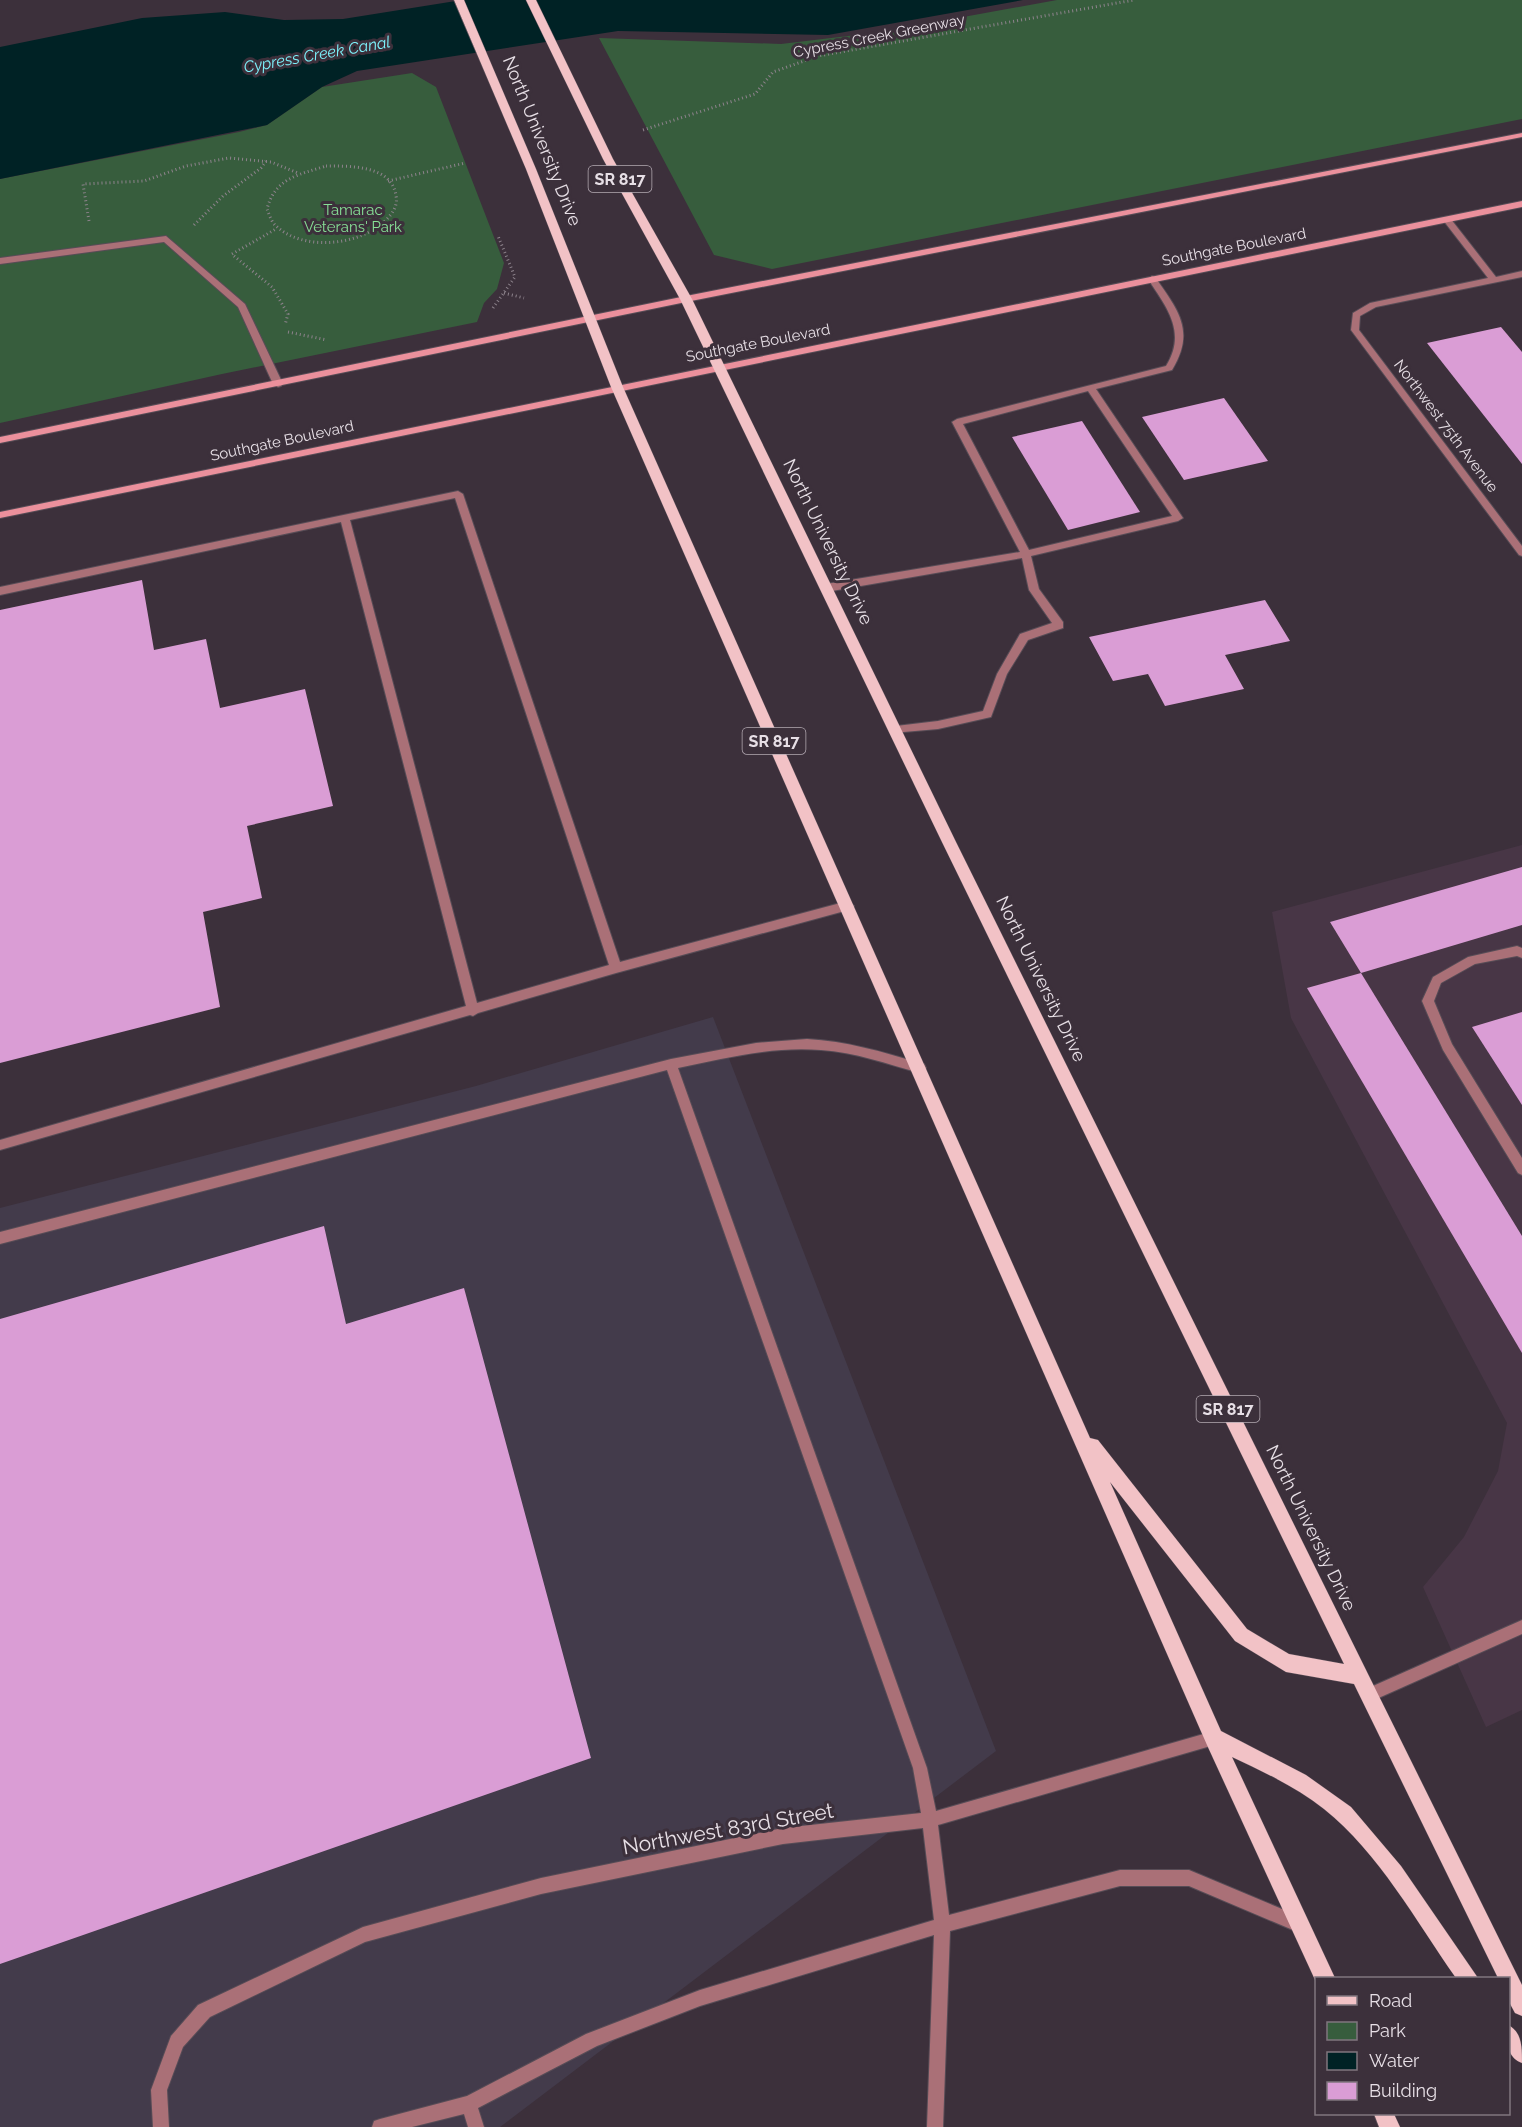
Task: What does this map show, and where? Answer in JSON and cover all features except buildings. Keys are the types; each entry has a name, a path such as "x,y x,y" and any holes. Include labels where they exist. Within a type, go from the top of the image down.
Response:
{"main road":[{"name":"North University Drive","path":"459,0 617,387 920,1068 1214,1738 1324,1977"},
{"name":"North University Drive","path":"531,0 608,159 686,299 717,367 1507,1977"},
{"path":"0,440 589,321 686,299 1522,135"},
{"name":"Southgate Boulevard","path":"0,515 617,387 1522,204"},
{"path":"1078,1427 1240,1635 1286,1663 1359,1676"},
{"path":"1214,1738 1302,1784 1343,1813 1382,1859 1467,1977"},
{"name":"North University Drive","path":"1510,1983 1522,2007"},
{"path":"1510,2036 1522,2053"}],"lane":[{"path":"1447,220 1494,280 1522,274"},
{"path":"0,261 166,239 242,306 278,384"},
{"path":"896,730 938,725 987,714 1002,674 1024,637 1059,625 1034,590 1026,554 957,422 1169,368 1177,358 1181,342 1180,326 1152,279"},
{"name":"Northwest 75th Avenue","path":"1494,280 1373,305 1356,315 1355,330 1522,553"},
{"path":"826,588 1026,554 1178,518 1090,387"},
{"path":"0,591 458,494 616,968"},
{"path":"345,519 473,1011"},
{"path":"0,1145 473,1011 616,968 848,906"},
{"path":"1522,953 1517,951 1472,960 1437,980 1428,1001 1447,1046 1522,1169"},
{"path":"0,1238 672,1064 736,1051 808,1044 860,1052 920,1068"},
{"path":"672,1064 920,1768 930,1820 942,1925 935,2127"},
{"path":"1369,1695 1522,1627"},
{"name":"Northwest 83rd Street","path":"161,2127 159,2090 177,2042 204,2011 363,1935 541,1886 783,1836 930,1820 1214,1738"},
{"path":"380,2127 469,2104 592,2040 700,1998 942,1925 1120,1878 1189,1878 1301,1925"},
{"path":"469,2104 476,2127"}],"path":[{"name":"Cypress Creek Greenway","path":"643,130 755,94 773,72 818,56 1134,0"},
{"path":"90,226 83,184 149,180 184,167 230,157 247,156 298,173"},
{"path":"191,227 223,196 261,168 266,161"},
{"path":"388,180 465,163"},
{"path":"327,166 355,166 369,169 388,180 396,191 397,202 392,214 381,225 366,234 327,243 290,237 276,229 270,221 267,204 277,187 298,173 327,166"},
{"path":"232,254 276,229"},
{"path":"498,236 515,277 504,292 524,298"}],"shaded area":[{"path":"1522,845 1522,1710 1486,1727 1423,1587 1464,1537 1498,1471 1507,1423 1291,1018 1272,912"},
{"path":"713,1017 996,1751 500,2127 0,2127 0,1208 476,1086"}],"green space":[{"path":"1057,0 1522,0 1522,119 772,269 714,255 599,38 781,44 881,32"},
{"name":"Tamarac Veterans' Park","path":"412,73 436,87 504,263 497,289 484,303 477,322 222,374 0,423 0,179 267,125 322,87"}],"water":[{"name":"Cypress Creek Canal","path":"462,0 1023,0 828,35 618,31 357,71 322,87 267,125 0,179 0,47 142,18 225,12 284,20 343,19"}]}
